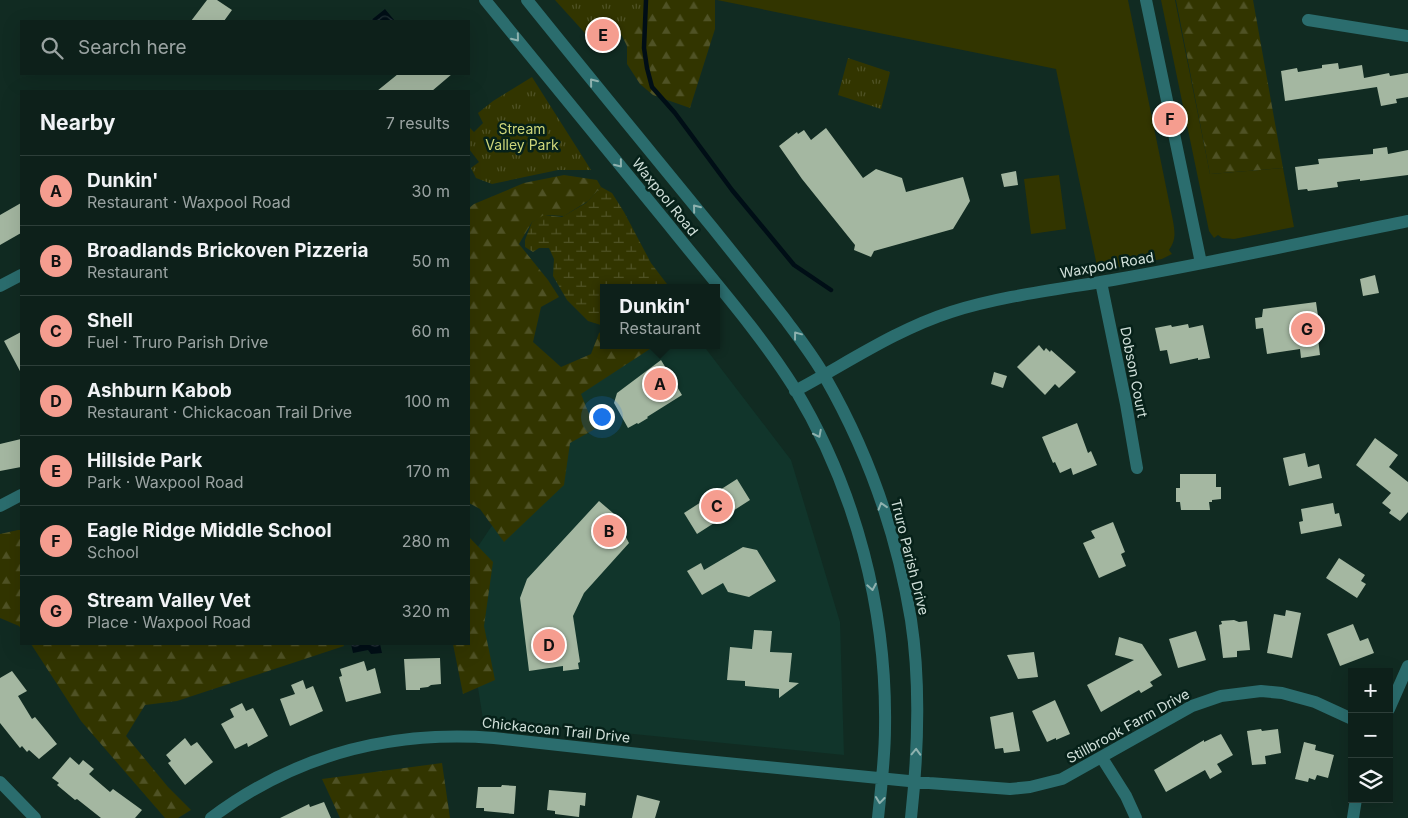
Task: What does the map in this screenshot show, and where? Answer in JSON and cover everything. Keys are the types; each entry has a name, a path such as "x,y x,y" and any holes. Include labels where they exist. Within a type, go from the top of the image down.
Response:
{"street":[{"name":"Waxpool Road","path":"485,0 716,284"},
{"name":"Waxpool Road","path":"527,0 747,270 825,375"},
{"path":"1146,0 1201,263"},
{"path":"1308,20 1408,36"},
{"name":"Waxpool Road","path":"720,289 744,318 795,391 889,338 918,324 950,312 988,302 1201,263 1408,221"},
{"path":"0,286 20,276"},
{"name":"Dobson Court","path":"1101,282 1137,468"},
{"name":"Truro Parish Drive","path":"825,375 863,452 878,491 894,542 911,622 917,708 915,780 911,818"},
{"path":"795,391 819,434 838,477 855,523 870,576 879,624 885,683 886,730 878,818"},
{"path":"0,506 20,496"},
{"path":"1393,700 1408,666"},
{"name":"Stillbrook Farm Drive","path":"915,780 997,788 1030,787 1062,779 1192,706 1241,692 1261,691 1298,697 1315,702 1348,717"},
{"name":"Chickacoan Trail Drive","path":"211,818 265,783 309,762 357,747 422,737 466,736 494,738 676,758 915,780"},
{"path":"1102,758 1126,796 1136,818"},
{"path":"0,782 35,818"},
{"path":"1354,818 1356,803"}],"shaded area":[{"path":"617,349 706,349 791,460 840,622 844,755 483,719 470,638 470,558 491,527 552,466 553,401"}],"green space":[{"path":"555,0 649,0 647,10 603,53"},
{"path":"601,0 715,0 715,29 690,108 653,95 640,84 627,64 627,46"},
{"path":"717,0 1128,0 1173,221 1174,236 1169,250 1172,254 1162,259 1098,271 1056,69"},
{"path":"1161,0 1175,0 1210,174 1283,168 1294,227 1234,239 1222,238 1218,235 1214,238 1209,231"},
{"path":"1176,0 1253,0 1283,168 1210,174"},
{"path":"848,58 890,72 881,109 838,95"},
{"name":"Stream Valley Park","path":"532,77 591,170 558,170 492,184 476,178 471,168 479,162 470,150 470,128 474,132 483,123 478,113 493,101"},
{"path":"564,175 597,180 601,187 588,201 564,216 547,215 532,222 519,244 559,297 541,307 533,342 561,367 591,354 600,332 600,349 650,349 581,394 595,429 570,443 564,485 504,542 480,509 470,504 470,207 524,183"},
{"path":"1059,175 1066,229 1031,234 1024,179"},
{"path":"601,187 612,193 651,263 667,284 600,284 600,325 588,321 567,300 553,276 554,259 549,248 539,248 533,252 525,247 525,240 532,222 544,215 562,217 586,203"},
{"path":"20,530 20,628 0,618 0,534"},
{"path":"470,538 493,562 484,626 495,680 463,694 453,645 470,645"},
{"path":"32,645 344,646 177,701 145,705 126,736 168,787 191,810 178,818 165,818 81,721"},
{"path":"442,763 450,818 340,818 322,779"}],"water":[{"path":"385,9 394,20 371,20"},
{"path":"351,645 380,645 382,653 371,654 368,650 353,653"}],"building":[{"path":"207,0 217,0 232,10 225,20 192,20"},
{"path":"1338,63 1339,69 1362,65 1364,78 1389,73 1390,76 1408,73 1408,97 1396,99 1397,103 1381,106 1377,87 1285,101 1281,71 1297,68 1298,72 1322,68 1322,65"},
{"path":"397,75 451,75 433,90 378,90"},
{"path":"826,128 863,178 876,169 902,178 906,192 963,177 970,201 953,229 874,251 871,257 854,250 855,245 802,179 779,146 797,132 798,134 804,130 811,140"},
{"path":"1387,147 1388,154 1408,150 1408,175 1337,182 1338,187 1308,191 1307,189 1298,190 1295,167 1319,164 1318,159 1373,154 1373,149"},
{"path":"1016,171 1018,185 1004,187 1001,174"},
{"path":"20,204 20,234 0,245 0,215"},
{"path":"1375,275 1379,293 1363,296 1360,279"},
{"path":"1316,302 1320,330 1317,330 1320,355 1301,358 1300,349 1267,354 1263,328 1256,329 1255,318 1262,317 1263,309"},
{"path":"1188,324 1189,328 1203,325 1210,358 1198,360 1198,358 1170,364 1167,350 1160,351 1155,328"},
{"path":"20,333 20,371 4,341"},
{"path":"1039,345 1044,351 1046,348 1050,352 1051,350 1076,372 1059,388 1055,384 1045,395 1017,367"},
{"path":"661,360 682,395 648,418 628,428 614,403 617,393"},
{"path":"994,372 1007,376 1003,388 991,384"},
{"path":"1077,423 1088,453 1091,451 1097,465 1073,475 1071,468 1060,473 1055,462 1053,463 1042,437"},
{"path":"1375,438 1398,455 1389,467 1408,482 1408,512 1400,521 1389,513 1391,510 1382,503 1391,493 1356,465"},
{"path":"20,439 20,467 0,471 0,444"},
{"path":"1305,453 1308,467 1319,464 1322,478 1289,486 1283,458"},
{"path":"1180,474 1216,474 1216,487 1221,487 1221,499 1209,502 1210,510 1181,510 1180,502 1176,502 1176,488 1180,488"},
{"path":"737,479 750,500 697,534 684,513"},
{"path":"599,501 613,513 629,543 584,593 573,616 580,662 578,663 579,669 563,671 563,666 529,671 520,598 527,579"},
{"path":"1333,503 1335,514 1339,513 1342,526 1301,534 1299,522 1303,521 1301,509"},
{"path":"1113,522 1125,552 1121,554 1126,566 1099,578 1083,543 1095,538 1091,531"},
{"path":"743,547 757,550 776,581 749,597 728,592 723,583 702,595 687,571 701,563 704,570"},
{"path":"1339,558 1365,575 1361,581 1366,584 1357,598 1326,578"},
{"path":"1286,610 1301,613 1292,658 1267,653 1274,614 1285,616"},
{"path":"1234,620 1239,622 1247,621 1250,650 1237,651 1237,657 1223,658 1219,625 1222,624 1221,621"},
{"path":"1353,624 1360,641 1368,638 1374,653 1340,666 1327,634"},
{"path":"754,630 772,631 770,652 792,653 789,682 799,683 779,698 779,689 745,686 745,681 727,680 730,647 752,649"},
{"path":"1196,631 1206,660 1178,668 1169,639"},
{"path":"1119,637 1142,644 1162,675 1150,682 1153,686 1141,693 1139,690 1101,712 1087,685 1134,660 1115,655"},
{"path":"1034,652 1038,677 1018,679 1007,655"},
{"path":"440,658 441,684 420,688 420,690 406,690 404,659"},
{"path":"364,661 367,671 375,668 381,693 346,702 339,677 342,676 340,669"},
{"path":"12,671 27,691 18,696 32,719 35,717 57,744 39,759 29,750 27,752 22,746 20,748 0,723 0,678"},
{"path":"303,680 306,689 313,686 323,711 290,726 280,699 295,694 291,685"},
{"path":"1055,700 1070,734 1047,742 1032,711"},
{"path":"242,703 246,711 253,708 268,736 248,747 247,743 235,749 221,724 234,717 230,709"},
{"path":"1013,712 1020,751 1004,753 1003,748 995,749 990,717"},
{"path":"1261,729 1262,731 1278,729 1281,753 1265,756 1266,764 1252,765 1247,731"},
{"path":"1221,734 1233,755 1217,764 1222,772 1210,779 1205,770 1166,792 1154,770 1204,740 1204,742"},
{"path":"185,738 191,746 197,742 213,762 185,785 168,763 171,761 166,755"},
{"path":"1304,742 1316,745 1315,750 1334,755 1328,778 1317,775 1315,780 1309,778 1308,782 1295,779"},
{"path":"70,757 79,765 83,760 94,769 89,774 110,792 113,789 142,810 135,818 101,818 77,799 75,800 57,785 59,783 52,778"},
{"path":"502,785 516,786 514,814 484,811 484,808 476,808 478,787 501,787"},
{"path":"549,790 586,793 585,806 580,805 579,817 555,814 555,811 547,810"},
{"path":"637,795 660,801 655,818 632,818"},
{"path":"324,802 331,818 280,818 309,804 310,807"}],"waterway":[{"path":"646,0 644,48 652,87 675,113 732,190 794,265 831,290"}],"place":[{"name":"Hillside Park","path":"603,35"},
{"name":"Eagle Ridge Middle School","path":"1170,119"},
{"name":"Stream Valley Vet","path":"1307,329"},
{"name":"Dunkin'","path":"660,384"},
{"name":"Shell","path":"717,506"},
{"name":"Broadlands Brickoven Pizzeria","path":"609,531"},
{"name":"Ashburn Kabob","path":"549,645"}]}
